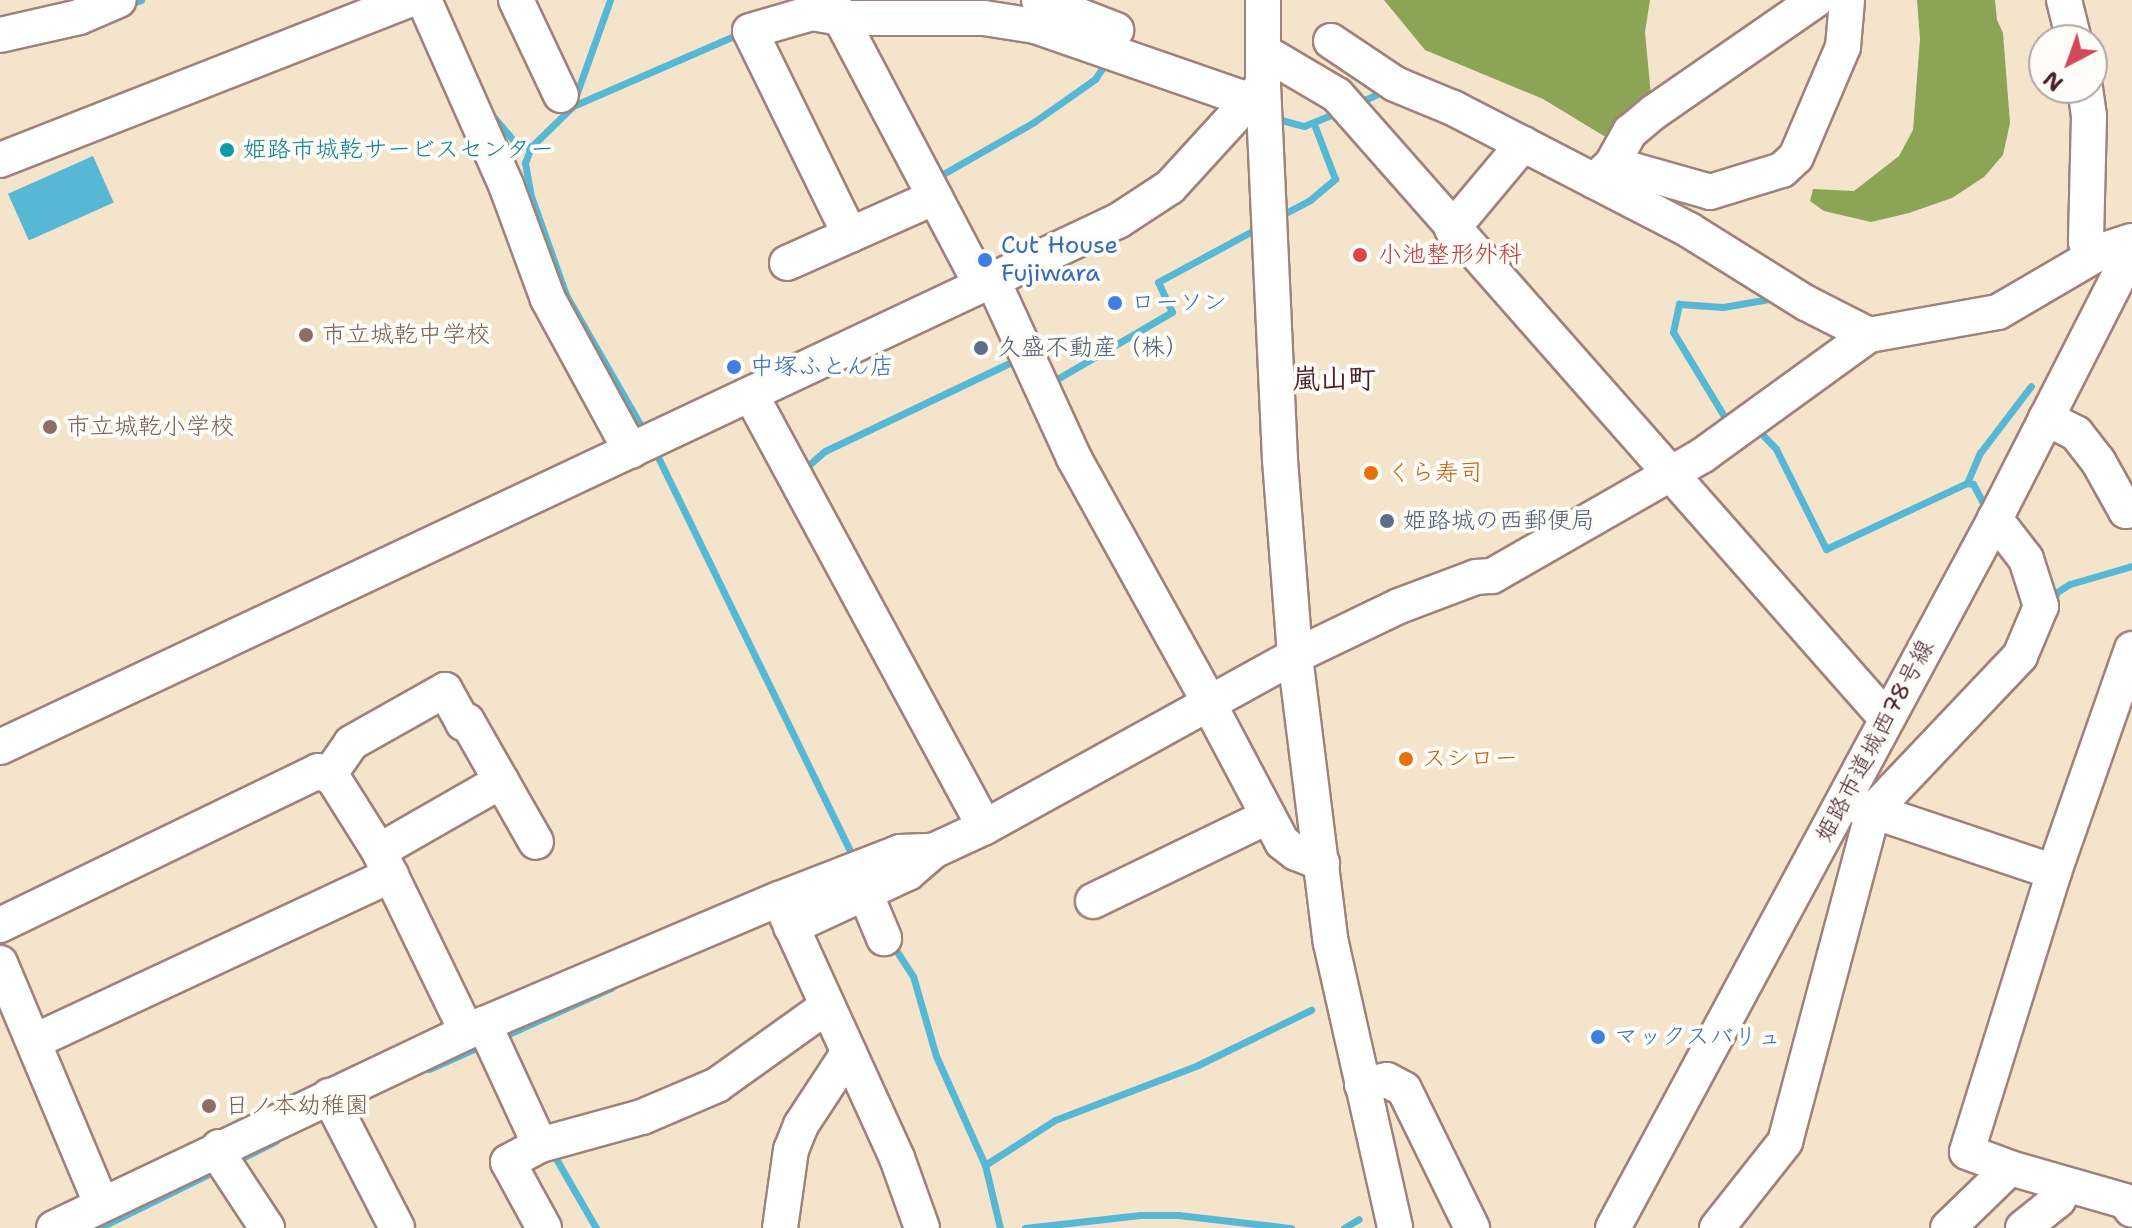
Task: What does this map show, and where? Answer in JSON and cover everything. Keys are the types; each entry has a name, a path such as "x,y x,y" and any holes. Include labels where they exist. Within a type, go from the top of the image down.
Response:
{"street":[{"path":"0,35 79,17 119,0"},
{"path":"0,160 409,0"},
{"path":"424,0 506,185 548,299 644,446"},
{"path":"516,0 561,95"},
{"path":"1039,0 1107,17"},
{"path":"1263,0 1259,79 1280,460 1295,656 1331,943 1395,1228"},
{"path":"1603,173 1630,132 1654,112 1816,0"},
{"path":"1331,41 1397,85 1453,108 1523,144 1603,173 1710,192 1782,170 1796,157 1843,47 1847,0"},
{"path":"2064,0 2070,24"},
{"path":"836,9 975,273 993,281 1074,458 1208,701 1267,817 1282,842 1296,853 1322,863"},
{"path":"850,235 750,31 836,9 980,9 1035,26 1337,95 1886,718"},
{"path":"0,747 1118,221 1170,187 1259,79"},
{"path":"2087,104 2086,242 2092,257"},
{"path":"1452,229 1523,144"},
{"path":"1603,173 1806,303 1869,335"},
{"path":"787,263 935,197"},
{"path":"54,1228 101,1203 223,1159 484,1035 868,881 919,849 933,851 985,827 1208,701 1295,656 1399,606 1476,577 1492,576 1670,473 1752,421 1869,335 1998,312 2092,257 2132,241"},
{"name":"姫路市道城西78号線","path":"1613,1228 1858,806 1886,718 1995,519 2132,250"},
{"path":"751,395 985,827"},
{"path":"2046,418 2076,433 2098,461 2126,511 2132,508"},
{"path":"1717,1228 1785,1142 1858,806 2020,656 2041,606 2026,559 1995,519"},
{"path":"2132,649 2054,872 1967,1152 2010,1168 2125,1201 2132,1210"},
{"path":"329,775 351,743 445,690 536,842"},
{"path":"0,925 318,771 329,775 385,863 484,1035 540,1145"},
{"path":"35,1041 385,863 501,781"},
{"path":"1858,806 2054,872"},
{"path":"1093,901 1267,817"},
{"path":"868,881 884,938"},
{"path":"785,912 897,1158 922,1228"},
{"path":"0,963 9,1006 35,1041 91,1186 101,1203"},
{"path":"544,1228 508,1162 540,1145 642,1117 717,1085 826,1007"},
{"path":"780,1228 791,1150 801,1125 849,1052"},
{"path":"1362,1085 1387,1080 1404,1089 1472,1228"},
{"path":"333,1105 397,1228"},
{"path":"223,1159 267,1228"},
{"path":"1948,1228 2010,1168"},
{"path":"2023,1228 2058,1200 2066,1185"}],"green space":[{"path":"1384,0 1650,0 1645,32 1654,128 1632,153 1543,99 1425,50"},
{"path":"1917,0 1995,0 1997,20 2003,33 2010,123 2003,155 1984,177 1952,198 1909,213 1871,222 1824,211 1810,201 1813,189 1854,191 1899,156 1913,130 1920,39"}],"water":[{"path":"93,156 114,203 29,240 8,194"}],"waterway":[{"path":"128,5 141,0"},
{"path":"610,0 572,107 531,147 525,163 531,196 566,295 645,433"},
{"path":"573,106 741,33"},
{"path":"936,178 1034,122 1095,79 1107,61"},
{"path":"1356,104 1384,91"},
{"path":"1274,118 1304,126 1341,111"},
{"path":"492,115 516,144 531,147"},
{"path":"1280,216 1310,200 1335,179 1314,124"},
{"path":"1052,382 1172,312 1158,282 1258,228"},
{"path":"1730,426 1673,332 1679,304 1723,307 1770,299"},
{"path":"803,470 825,451 1014,361 1016,366"},
{"path":"1967,483 1980,453 2031,386"},
{"path":"1756,428 1776,449 1826,549 1967,483 1973,484 1986,508"},
{"path":"655,451 855,861"},
{"path":"2053,601 2057,592 2070,584 2132,566"},
{"path":"892,944 913,976 936,1056 985,1165 1000,1228"},
{"path":"502,1037 611,988"},
{"path":"985,1165 1055,1120 1198,1065 1311,1010"},
{"path":"429,1069 483,1045"},
{"path":"234,1162 276,1141"},
{"path":"551,1150 596,1228"},
{"path":"99,1228 219,1169"},
{"path":"1025,1228 1140,1215 1178,1215 1291,1228"},
{"path":"1344,1228 1359,1219"}],"place":[{"name":"姫路市城乾サービスセンター","path":"227,150"},
{"name":"小池整形外科","path":"1360,255"},
{"name":"Cut House Fujiwara","path":"985,260"},
{"name":"ローソン","path":"1115,303"},
{"name":"市立城乾中学校","path":"306,335"},
{"name":"久盛不動産（株）","path":"981,348"},
{"name":"中塚ふとん店","path":"734,367"},
{"name":"市立城乾小学校","path":"50,427"},
{"name":"くら寿司","path":"1371,473"},
{"name":"姫路城の西郵便局","path":"1387,521"},
{"name":"スシロー","path":"1406,759"},
{"name":"マックスバリュ","path":"1598,1037"},
{"name":"日ノ本幼稚園","path":"209,1106"}],"district":[{"name":"嵐山町","path":"1334,378"}]}
